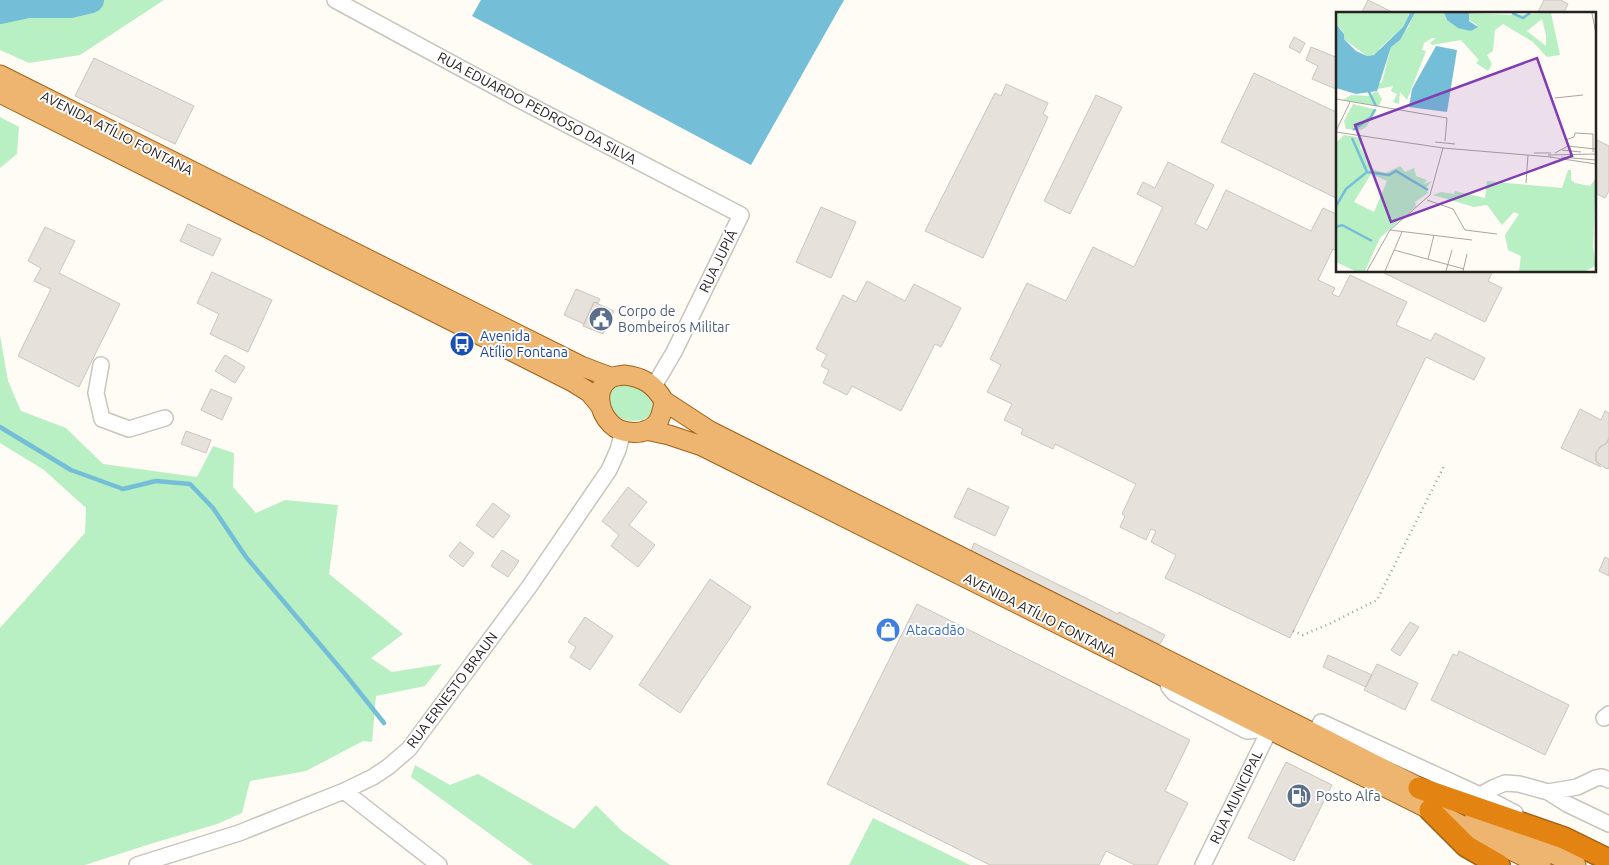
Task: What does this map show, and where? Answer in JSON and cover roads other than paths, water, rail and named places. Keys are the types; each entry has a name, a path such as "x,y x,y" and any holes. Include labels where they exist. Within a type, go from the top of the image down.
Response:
{"highway":[{"path":"1419,788 1564,838 1609,860"},
{"path":"1430,810 1466,846 1499,865"}],"main road":[{"name":"AVENIDA ATÍLIO FONTANA","path":"0,75 581,366 610,377"},
{"name":"AVENIDA ATÍLIO FONTANA","path":"0,93 573,382 589,392 600,405"},
{"path":"636,376 646,380 659,394 662,412 656,423 646,430 634,433 624,431 612,425 604,416 600,405 600,394 603,385 610,377 636,376"},
{"name":"AVENIDA ATÍLIO FONTANA","path":"659,394 710,431 1318,728 1419,788 1576,865"},
{"name":"AVENIDA ATÍLIO FONTANA","path":"646,430 669,435 702,446 1541,865"}],"street":[{"name":"RUA EDUARDO PEDROSO DA SILVA","path":"335,0 514,97 741,214"},
{"name":"RUA JUPIÁ","path":"659,394 674,352 741,214"},
{"path":"101,365 96,393 102,419 129,429 164,418"},
{"name":"RUA ERNESTO BRAUN","path":"136,865 239,833 344,791 373,777 388,767 409,748 529,587 609,470 624,431"},
{"name":"RUA MUNICIPAL","path":"1203,865 1268,728"},
{"path":"1318,728 1480,795 1564,838"},
{"path":"1548,792 1577,787 1596,778 1602,777 1609,780"},
{"path":"1480,795 1505,783 1518,784 1548,792 1566,804 1609,824"},
{"path":"344,791 440,865"}],"water":[{"path":"481,0 844,0 751,165 472,16"}],"waterway":[{"path":"0,11 28,5 70,5 91,0"},
{"path":"0,427 71,470 123,489 156,481 190,484 213,508 246,557 384,723"}],"place":[{"name":"Corpo de Bombeiros Militar","path":"601,319"},
{"name":"Avenida Atílio Fontana","path":"462,344"},
{"name":"Atacadão","path":"888,630"},
{"name":"Posto Alfa","path":"1299,796"}]}
